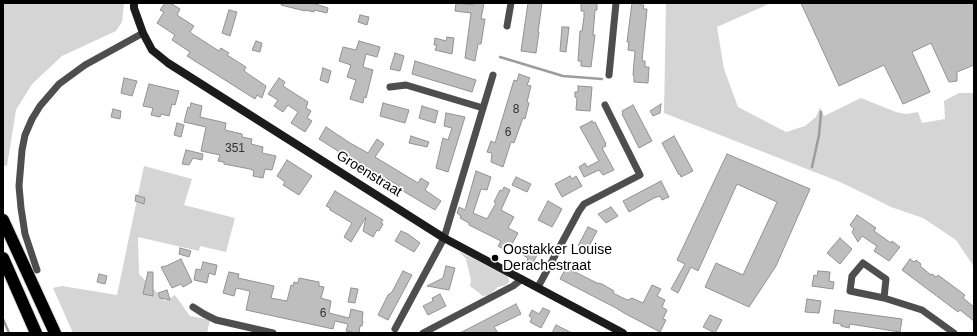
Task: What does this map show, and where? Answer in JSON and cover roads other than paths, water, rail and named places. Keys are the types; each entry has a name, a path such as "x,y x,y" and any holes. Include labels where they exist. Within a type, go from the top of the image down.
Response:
{"highway":[{"path":"3,220 55,333"},
{"path":"3,258 36,333"}],"street":[{"name":"Groenstraat","path":"134,3 134,8 143,33 152,50 168,63 444,238 623,333"},
{"path":"507,26 511,3"},
{"path":"609,75 616,3"},
{"path":"38,270 25,234 19,186 22,150 25,135 32,119 40,106 59,84 85,65 143,33"},
{"path":"396,329 444,238 493,75"},
{"path":"390,87 406,85 483,108"},
{"path":"538,287 584,204 640,175 605,105"},
{"path":"884,298 886,280 863,262 852,276 850,291 884,298 922,310 954,333"},
{"path":"423,333 513,286 522,279"},
{"path":"193,307 216,320 273,333"}],"waterway":[{"path":"500,57 563,76 602,79"},
{"path":"812,167 819,135 821,112"},
{"path":"3,319 9,333"}],"place":[{"name":"Oostakker Louise Derachestraat","path":"495,258"}]}
